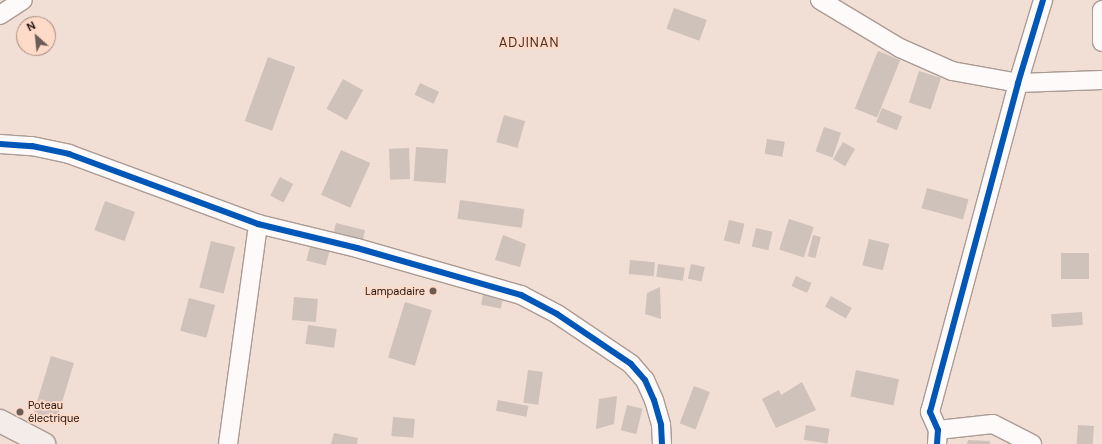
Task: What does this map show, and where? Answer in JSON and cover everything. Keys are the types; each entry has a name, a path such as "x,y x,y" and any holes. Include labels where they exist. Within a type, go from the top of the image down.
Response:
{"main road":[{"path":"0,421 44,444"}],"street":[{"path":"0,15 23,0"},
{"path":"820,0 900,48 952,71 1018,83 1102,80"},
{"path":"1032,444 992,424 938,437 930,412 1018,83 1044,0"},
{"path":"1102,10 1102,42"},
{"path":"0,144 32,146 69,154 258,224 357,248 521,295 557,314 631,364 645,380 661,425 662,444"},
{"path":"228,444 258,224"}],"building":[{"path":"674,8 707,20 699,41 666,29"},
{"path":"878,51 900,60 877,117 855,108"},
{"path":"268,57 295,67 272,131 245,121"},
{"path":"919,71 941,78 931,109 909,102"},
{"path":"343,79 363,90 347,120 327,109"},
{"path":"420,83 439,92 434,104 415,95"},
{"path":"882,108 902,116 897,130 876,122"},
{"path":"504,115 525,121 517,148 496,142"},
{"path":"824,127 841,133 833,157 816,152"},
{"path":"767,139 785,142 782,157 765,154"},
{"path":"843,142 855,149 845,166 833,159"},
{"path":"416,147 448,149 446,183 414,181"},
{"path":"409,148 410,179 390,180 389,149"},
{"path":"341,150 370,163 350,208 321,195"},
{"path":"280,177 293,184 283,203 270,196"},
{"path":"927,188 969,199 963,219 922,208"},
{"path":"460,200 524,209 522,228 457,219"},
{"path":"105,201 135,212 124,241 94,230"},
{"path":"789,219 814,227 804,257 779,249"},
{"path":"729,220 745,224 739,244 724,240"},
{"path":"336,223 365,230 361,246 332,239"},
{"path":"756,228 773,232 768,250 752,247"},
{"path":"503,235 526,244 520,267 495,260"},
{"path":"813,235 821,237 815,258 808,256"},
{"path":"869,239 889,244 883,270 862,265"},
{"path":"211,241 235,247 224,294 199,288"},
{"path":"311,243 330,248 326,266 306,260"},
{"path":"1061,253 1089,253 1089,279 1061,279"},
{"path":"630,260 655,262 654,276 629,274"},
{"path":"658,264 685,268 683,281 656,277"},
{"path":"691,264 705,267 702,282 688,279"},
{"path":"796,276 812,283 807,293 792,286"},
{"path":"660,287 661,319 645,314 647,293"},
{"path":"484,290 504,294 501,309 481,305"},
{"path":"831,296 852,308 846,318 825,306"},
{"path":"294,297 318,299 316,322 292,320"},
{"path":"189,298 215,305 206,338 180,331"},
{"path":"405,302 432,310 415,366 388,357"},
{"path":"1082,312 1083,325 1052,327 1051,314"},
{"path":"308,325 337,329 334,348 305,344"},
{"path":"51,356 74,363 56,422 33,415"},
{"path":"528,370 543,372 538,405 523,403"},
{"path":"856,370 899,379 893,406 850,396"},
{"path":"802,382 816,410 776,428 762,399 779,390 781,395"},
{"path":"694,386 710,392 696,429 680,423"},
{"path":"617,396 614,424 596,429 599,399"},
{"path":"498,400 528,406 526,417 496,411"},
{"path":"627,405 643,409 636,434 621,430"},
{"path":"393,417 415,419 413,438 391,436"},
{"path":"806,425 830,429 827,444 804,440"},
{"path":"1078,425 1094,426 1093,444 1077,444"},
{"path":"334,433 358,438 357,444 331,444"},
{"path":"968,440 990,441 990,444 967,444"}],"cycle path":[{"path":"937,444 938,430 930,412 1018,83 1043,0"},
{"path":"0,144 32,146 69,154 258,224 357,248 521,295 557,314 631,364 645,380 654,400 661,425 662,444"}],"place":[{"name":"Lampadaire","path":"433,291"},
{"name":"Poteau électrique","path":"20,412"}],"district":[{"name":"ADJINAN","path":"529,43"}]}
